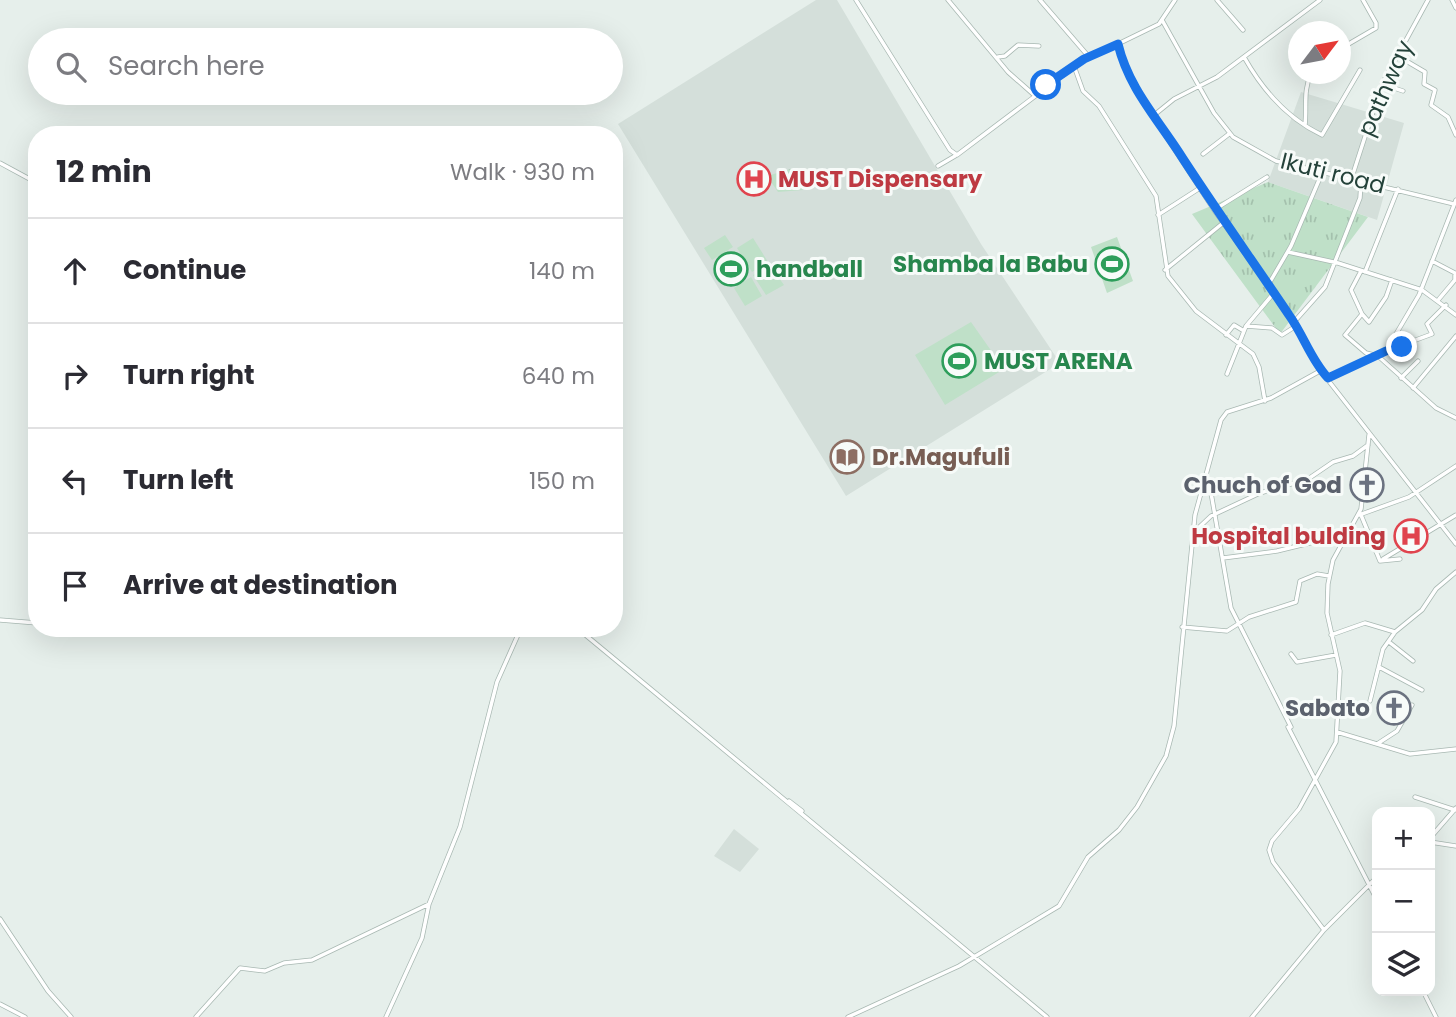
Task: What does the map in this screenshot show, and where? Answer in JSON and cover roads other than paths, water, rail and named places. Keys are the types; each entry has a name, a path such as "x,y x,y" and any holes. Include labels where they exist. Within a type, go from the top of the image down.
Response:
{"street":[{"path":"856,0 946,144 957,155"},
{"path":"948,0 1016,80 1034,94"},
{"path":"1040,0 1089,57"},
{"path":"938,166 957,155 1074,66 1162,20 1175,0"},
{"path":"1217,0 1243,30"},
{"path":"1153,116 1174,99 1199,87 1244,57 1320,0"},
{"path":"1351,43 1370,33 1377,25 1363,0"},
{"name":"pathway","path":"1351,180 1364,130 1382,84 1428,0"},
{"path":"1452,0 1456,8"},
{"name":"Ikuti road","path":"1162,20 1199,87 1230,134 1276,161 1455,202"},
{"path":"1118,44 1129,78 1214,210 1295,324 1321,371 1456,544"},
{"path":"995,56 1004,56 1018,45 1039,46"},
{"path":"1396,55 1425,72 1424,84 1435,90 1431,105 1448,117 1456,135"},
{"path":"1244,57 1269,93 1305,125 1323,135 1360,69"},
{"path":"1074,66 1083,91 1098,106 1153,191 1158,203 1157,216 1166,271 1196,311 1238,341 1258,363 1265,401"},
{"path":"1305,125 1307,84"},
{"path":"1382,84 1403,91"},
{"path":"1203,154 1230,134"},
{"path":"0,163 28,178"},
{"path":"1267,287 1287,252 1322,173"},
{"path":"1214,210 1267,177"},
{"path":"1246,326 1272,328 1282,335 1295,324 1325,287 1360,198 1361,182"},
{"path":"1157,216 1200,188"},
{"path":"1392,280 1386,297 1369,322 1362,314 1351,290 1363,272 1398,189"},
{"path":"1386,351 1422,290 1455,202"},
{"path":"1166,271 1223,223"},
{"path":"1287,252 1333,262 1422,290 1439,299 1456,315"},
{"path":"1432,261 1455,273 1455,280 1439,299"},
{"path":"1227,374 1246,326 1273,294"},
{"path":"1328,378 1386,351 1432,334 1427,324 1446,305"},
{"path":"1362,314 1345,335 1366,353 1378,356 1436,408 1456,418"},
{"path":"1226,335 1234,325 1244,331"},
{"path":"1412,389 1456,336"},
{"path":"1401,379 1418,360"},
{"path":"848,1017 974,958 1059,906 1088,857 1119,830 1138,807 1166,756 1174,726 1182,627 1191,576 1193,534 1204,478 1223,416 1265,401 1321,371"},
{"path":"1324,930 1269,854 1272,841 1299,809 1335,747 1340,676 1327,613 1329,576 1336,554 1359,515 1369,433"},
{"path":"1193,534 1201,523 1215,515 1260,493 1307,479 1333,462 1352,456 1375,441"},
{"path":"1359,515 1416,493 1456,466"},
{"path":"1204,478 1210,487 1231,608 1372,889"},
{"path":"1359,515 1380,561 1400,559"},
{"path":"1383,559 1456,515"},
{"path":"1223,558 1277,551 1349,533"},
{"path":"1370,701 1381,653 1395,632 1422,610 1436,589 1456,572"},
{"path":"1182,627 1221,632 1240,625 1249,617 1298,600 1300,581 1317,574 1329,576"},
{"path":"0,620 28,622"},
{"path":"1331,635 1363,624 1395,632"},
{"path":"386,1017 422,938 429,904 460,827 497,682 517,637"},
{"path":"588,637 1047,1017"},
{"path":"1389,642 1413,661"},
{"path":"1291,654 1297,662 1336,655"},
{"path":"1379,667 1422,690"},
{"path":"1377,744 1398,731 1412,705"},
{"path":"1337,732 1410,754 1456,749"},
{"path":"1415,797 1455,809 1435,834"},
{"path":"1435,841 1456,846"},
{"path":"1252,1017 1324,930 1372,880"},
{"path":"197,1017 240,968 265,971 284,963 312,960 429,904"},
{"path":"0,919 48,991 71,1017"},
{"path":"1426,996 1436,1017"},
{"path":"0,1004 25,1017"}],"place":[{"name":"MUST Dispensary","path":"754,179"},
{"name":"Shamba la Babu","path":"1112,264"},
{"name":"handball","path":"731,269"},
{"name":"MUST ARENA","path":"959,361"},
{"name":"Dr.Magufuli","path":"847,457"},
{"name":"Chuch of God","path":"1367,485"},
{"name":"Hospital bulding","path":"1411,536"},
{"name":"Sabato","path":"1394,708"}]}
